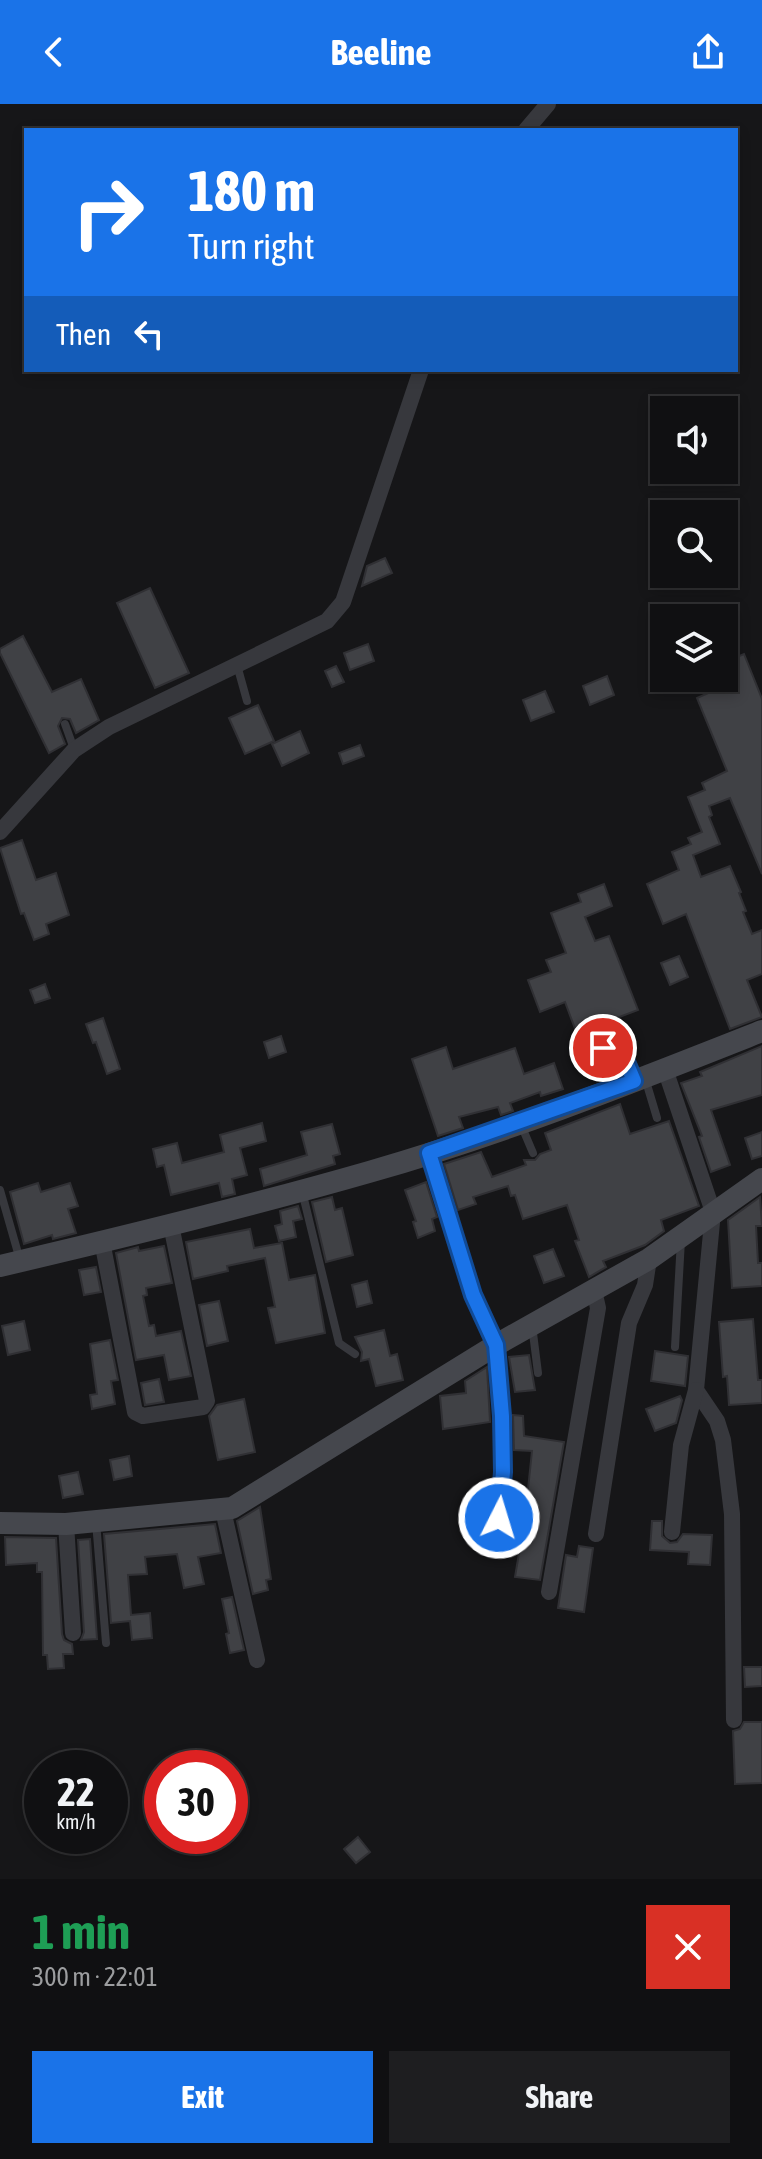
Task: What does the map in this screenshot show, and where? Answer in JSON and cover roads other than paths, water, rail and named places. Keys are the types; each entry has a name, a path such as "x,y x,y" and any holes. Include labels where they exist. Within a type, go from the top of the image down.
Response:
{"street":[{"path":"528,128 548,104"},
{"path":"0,832 74,750 109,727 327,621 343,602 420,372"},
{"path":"10,1263 171,1225 429,1153 648,1076 762,1031"},
{"path":"648,1076 713,1212 696,1390 681,1445 672,1532"},
{"path":"429,1153 473,1295 496,1345 503,1472 499,1518"},
{"path":"0,1523 66,1524 223,1510 236,1505 496,1345 649,1259 762,1179"},
{"path":"102,1241 135,1412 143,1416 203,1407 207,1401 171,1225"},
{"path":"596,1534 629,1323 645,1285 649,1259"},
{"path":"549,1592 598,1308 594,1290"},
{"path":"696,1390 717,1421 723,1440 732,1514 734,1720"},
{"path":"223,1510 257,1660"},
{"path":"66,1524 73,1633"}],"lane":[{"path":"237,664 247,701"},
{"path":"65,724 74,750"},
{"path":"583,1043 603,1048 648,1076 657,1118"},
{"path":"520,1122 533,1153"},
{"path":"0,1190 10,1263"},
{"path":"302,1190 339,1343 355,1354"},
{"path":"675,1347 681,1236"},
{"path":"532,1325 538,1373"},
{"path":"96,1521 106,1643"}]}
